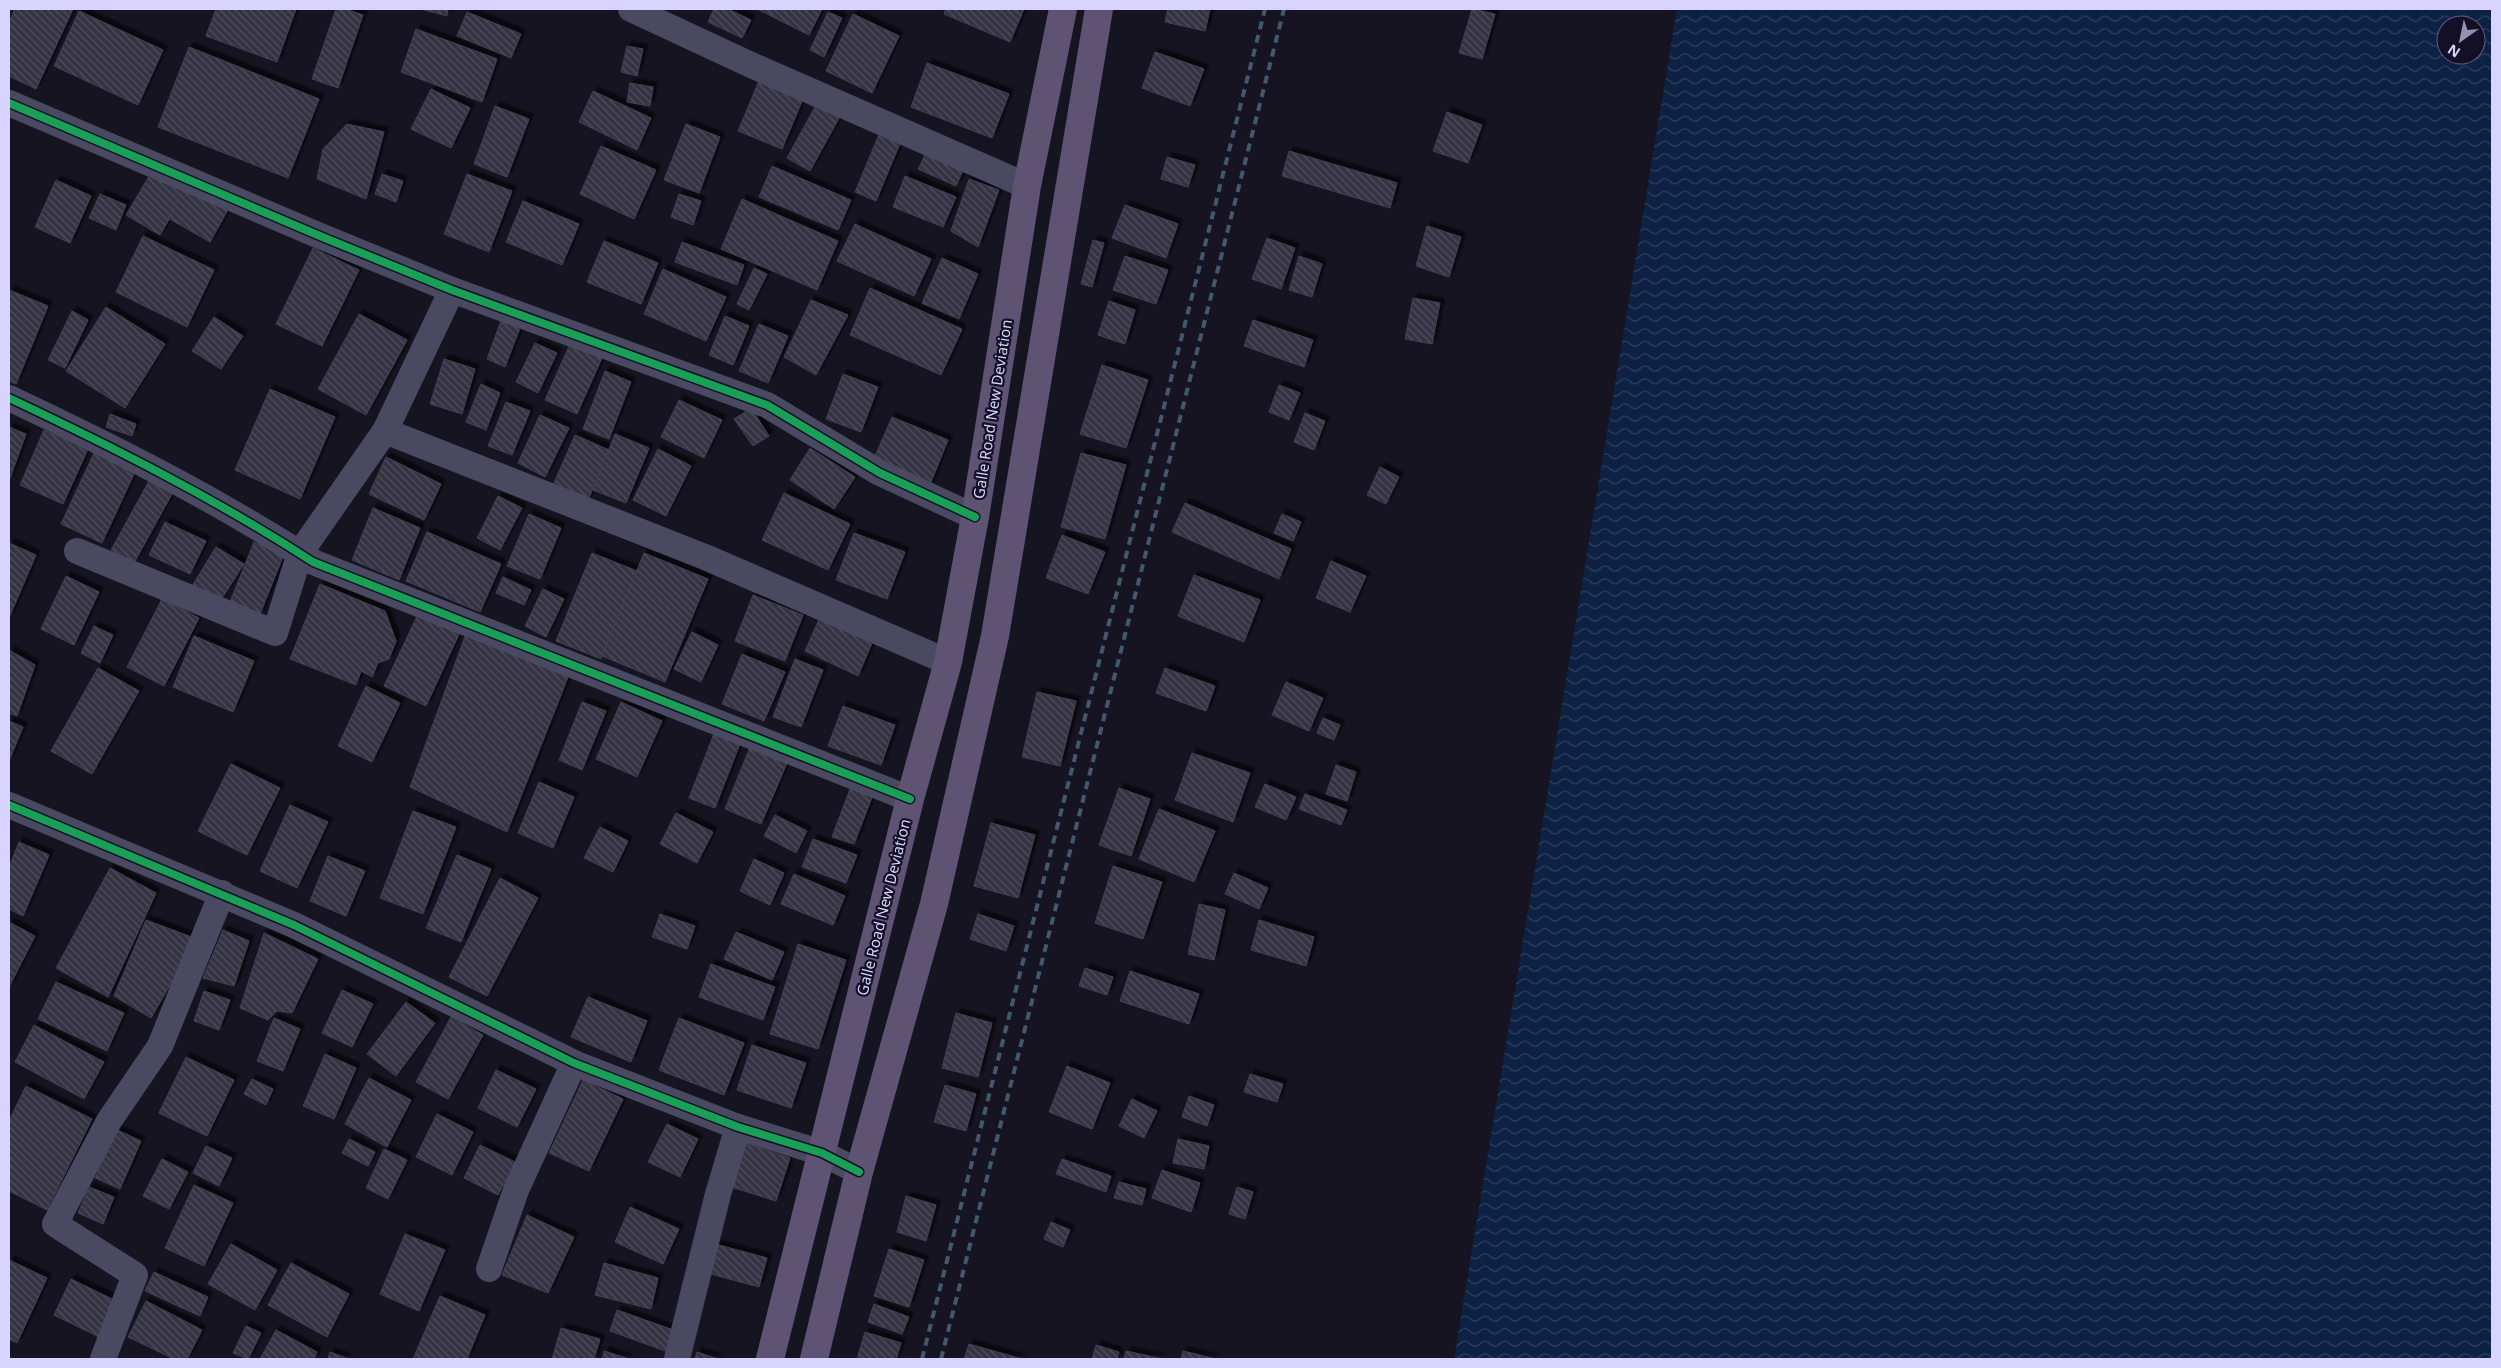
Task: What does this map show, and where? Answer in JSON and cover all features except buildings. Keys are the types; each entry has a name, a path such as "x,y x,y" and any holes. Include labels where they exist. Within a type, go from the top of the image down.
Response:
{"main road":[{"name":"Galle Road New Deviation","path":"770,1359 910,799 948,662 975,517 1027,186 1063,9"},
{"path":"814,1359 859,1172 934,904 995,636 1099,9"}],"street":[{"path":"631,9 749,64 1027,186"},
{"path":"9,103 320,236 452,290 767,405 880,473 975,517"},
{"path":"77,551 274,633 300,553 385,431 452,290"},
{"path":"9,398 101,442 260,527 313,562 910,799"},
{"path":"385,431 705,558 948,662"},
{"path":"9,805 222,893 294,925 574,1063 738,1127 822,1153 859,1172"},
{"path":"103,1359 135,1275 55,1224 109,1121 160,1046 222,893"},
{"path":"489,1270 516,1190 574,1063"},
{"path":"677,1359 718,1194 738,1127"}],"water":[{"path":"1677,9 2492,9 2492,1359 1454,1359"}],"railway":[{"path":"922,1359 1265,9"},
{"path":"941,1359 1284,9"}],"cycle path":[{"path":"9,103 320,236 452,290 767,405 880,473 975,517"},
{"path":"9,398 87,435 202,495 313,562 910,799"},
{"path":"9,805 294,925 574,1063 738,1127 822,1153 859,1172"}]}
